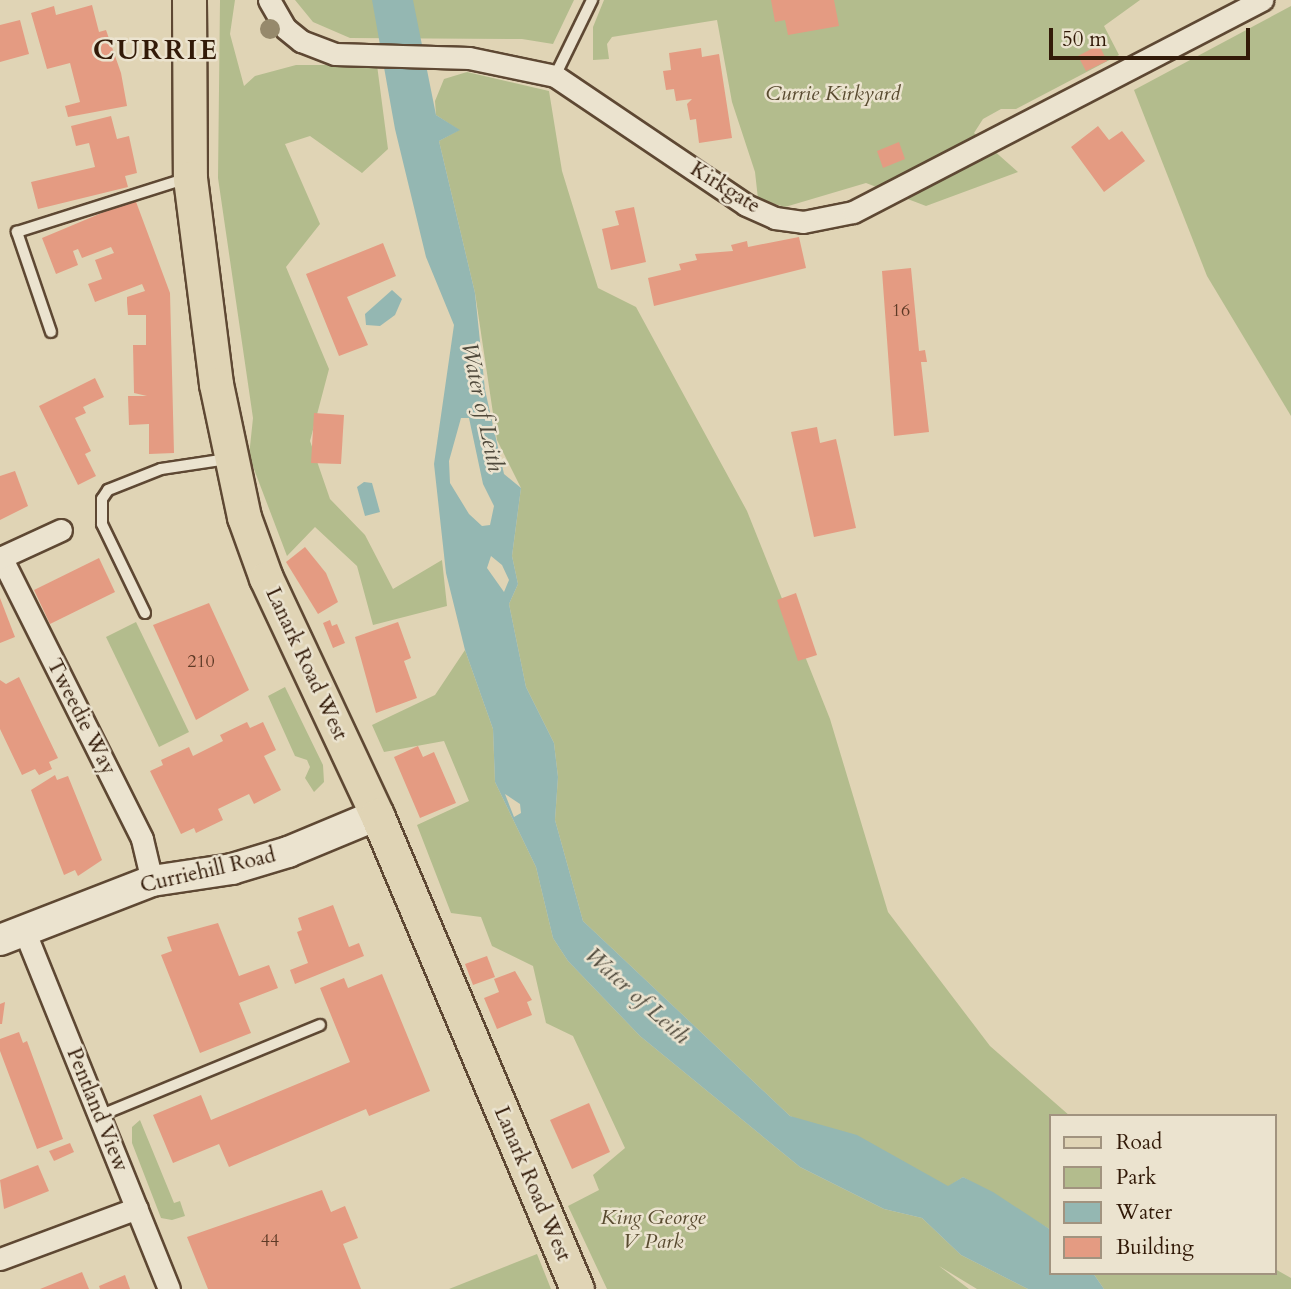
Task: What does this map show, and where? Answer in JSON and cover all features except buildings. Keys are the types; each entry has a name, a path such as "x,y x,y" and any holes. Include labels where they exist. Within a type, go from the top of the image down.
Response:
{"main road":[{"name":"Lanark Road West","path":"189,0 190,178 229,459 244,517 266,578 377,816 577,1289"}],"street":[{"name":"Kirkgate","path":"269,0 285,28 301,41 335,54 365,57 442,56 555,76 746,205 775,218 803,222 853,212 1262,0"},
{"name":"Tweedie Way","path":"61,530 0,558 142,839 152,881"},
{"name":"Curriehill Road","path":"12,935 152,881 232,869 288,852 377,816"},
{"name":"Pentland View","path":"12,935 99,1116 169,1289"},
{"path":"0,1259 137,1208"}],"lane":[{"path":"555,76 592,0"},
{"path":"51,332 17,232 169,181 190,178"},
{"path":"145,613 102,524 102,499 108,490 161,469 229,459"},
{"path":"99,1116 320,1025"}],"green space":[{"path":"220,0 235,0 230,34 244,86 255,76 296,65 377,65 388,149 362,173 310,136 285,144 320,224 286,267 329,369 310,441 330,499 365,535 393,589 442,560 447,606 373,625 357,566 315,527 287,556 249,456 253,418 218,178"},
{"path":"295,0 574,0 553,44 522,39 350,38 313,22"},
{"name":"Currie Kirkyard","path":"604,0 1140,0 1104,26 1119,55 1016,109 1001,109 983,119 974,133 1018,172 926,206 866,183 785,207 758,199 755,172 732,102 717,20 612,37 607,44 609,59 593,60 593,27"},
{"path":"1291,6 1291,416 1207,276 1134,90"},
{"path":"467,72 549,91 562,171 598,288 636,307 747,511 830,719 888,912 990,1046 1068,1114 1050,1114 1050,1229 963,1177 948,1187 790,1116 583,921 555,820 558,777 554,743 526,687 509,604 518,584 512,556 521,488 497,440 475,293 439,141 459,130 436,115 435,101 444,79"},
{"path":"136,622 189,732 159,747 106,637"},
{"name":"King George V Park","path":"465,650 493,729 495,782 536,867 553,938 568,961 640,1036 800,1167 884,1209 922,1218 961,1255 1028,1289 977,1289 939,1266 969,1289 607,1289 568,1206 599,1190 593,1175 625,1148 573,1036 546,1023 533,966 492,946 481,917 451,913 417,825 469,801 444,741 384,752 372,725 435,695"},
{"path":"285,687 323,765 324,782 314,792 305,778 310,767 307,760 295,756 268,696"},
{"path":"140,1120 174,1203 180,1201 185,1216 172,1220 161,1218 132,1143 132,1127"},
{"path":"537,1254 551,1289 449,1289"},
{"path":"1277,1270 1291,1278 1291,1289 1104,1289 1094,1275 1277,1275"}],"water":[{"name":"Water of Leith","path":"372,0 413,0 436,115 460,130 439,141 475,293 485,390 504,474 521,488 512,556 518,584 509,604 526,687 554,743 558,777 555,820 583,921 790,1116 857,1135 948,1186 963,1177 993,1192 1050,1229 1050,1275 1094,1275 1104,1289 1028,1289 961,1255 922,1218 884,1209 800,1167 640,1036 568,961 553,938 536,867 495,782 493,729 465,650 446,573 434,464 454,325 426,257 395,129","holes":["461,418 469,418 483,484 494,506 490,525 482,526 469,514 450,483 449,461","491,556 502,565 509,580 504,592 487,568","505,794 520,804 521,813 514,817"]},
{"path":"392,290 402,299 395,315 380,326 366,325 365,314"},
{"path":"364,482 372,483 380,512 365,516 357,487"}],"district":[{"name":"CURRIE","path":"156,50"}]}
